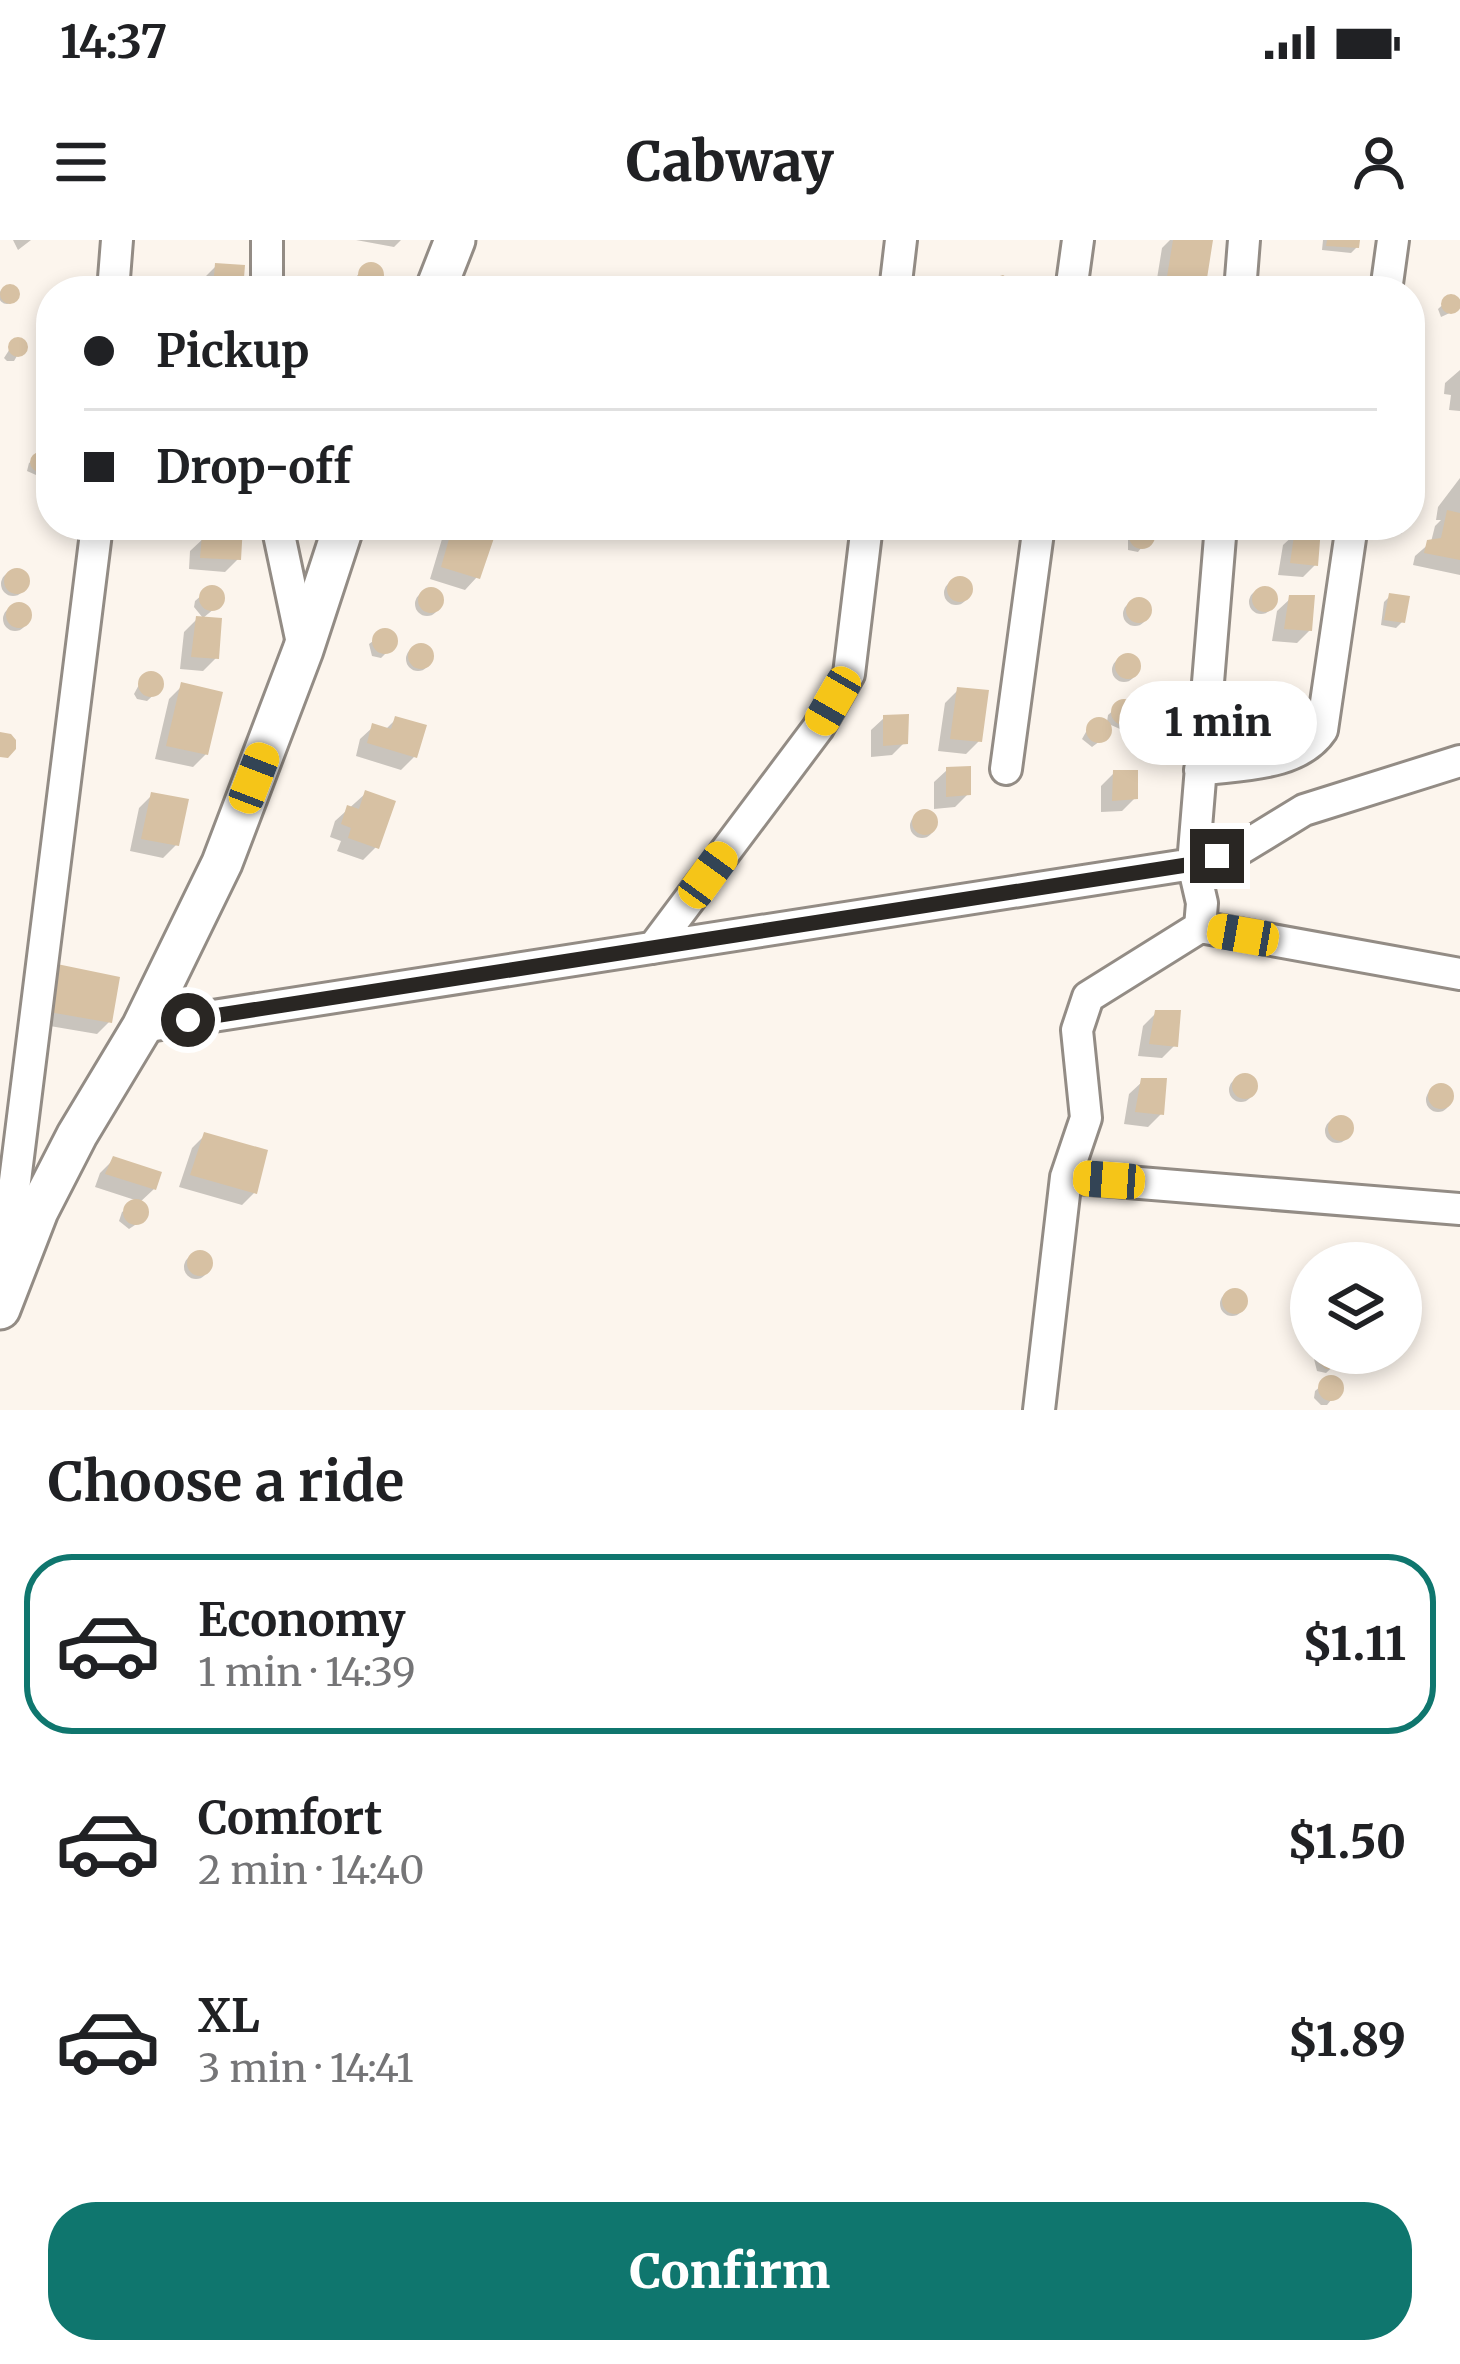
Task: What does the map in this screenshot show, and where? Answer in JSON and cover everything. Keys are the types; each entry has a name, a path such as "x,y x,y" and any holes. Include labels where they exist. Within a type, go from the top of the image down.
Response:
{"street":[{"path":"114,276 117,240"},
{"path":"267,240 267,276"},
{"path":"441,276 455,240"},
{"path":"897,276 901,240"},
{"path":"1073,276 1078,240"},
{"path":"1241,276 1244,240"},
{"path":"1388,276 1394,240"},
{"path":"0,1305 95,540"},
{"path":"281,540 303,650"},
{"path":"0,1305 38,1211 76,1135 142,1027 222,863 339,540"},
{"path":"653,948 818,728 849,674 865,540"},
{"path":"1006,769 1037,540"},
{"path":"1200,928 1202,903 1193,864 1220,540"},
{"path":"1201,770 1284,758 1314,743 1322,730 1350,540"},
{"path":"142,1027 1193,864 1242,848 1304,810 1460,761"},
{"path":"1039,1410 1066,1177 1086,1118 1077,1030 1088,997 1200,928 1460,974"},
{"path":"1066,1177 1460,1209"}],"building":[{"path":"1173,240 1213,240 1207,276 1167,276"},
{"path":"1327,240 1360,240 1359,248 1326,246"},
{"path":"215,263 245,265 244,276 214,276"},
{"path":"366,263 376,263 384,276 358,276"},
{"path":"10,284 20,294 10,304 0,294"},
{"path":"1451,294 1461,304 1451,314 1441,304"},
{"path":"18,337 28,347 18,357 8,347"},
{"path":"1447,510 1460,513 1460,560 1424,553 1427,540 1441,538"},
{"path":"202,540 242,540 241,560 200,558"},
{"path":"449,540 493,540 480,579 441,567"},
{"path":"1130,540 1154,540 1142,549"},
{"path":"1293,540 1320,540 1318,566 1290,563"},
{"path":"17,568 30,581 17,594 4,581"},
{"path":"960,576 973,589 960,602 947,589"},
{"path":"212,585 225,598 212,611 199,598"},
{"path":"1265,586 1278,599 1265,612 1252,599"},
{"path":"431,587 444,600 431,613 418,600"},
{"path":"1389,593 1410,596 1405,623 1384,620"},
{"path":"1289,595 1315,595 1312,631 1284,629"},
{"path":"1139,597 1152,610 1139,623 1126,610"},
{"path":"19,602 32,615 19,628 6,615"},
{"path":"196,616 222,618 219,659 191,657"},
{"path":"385,628 398,641 385,654 372,641"},
{"path":"421,643 434,656 421,669 408,656"},
{"path":"1128,653 1141,666 1128,679 1115,666"},
{"path":"151,671 164,684 151,697 138,684"},
{"path":"181,682 223,692 208,755 166,746"},
{"path":"957,687 989,690 982,742 950,739"},
{"path":"1124,699 1137,712 1124,725 1111,712"},
{"path":"909,714 908,744 883,746 883,715"},
{"path":"395,716 427,725 417,758 367,743 372,723 391,729"},
{"path":"1099,717 1112,730 1099,743 1086,730"},
{"path":"0,732 16,740 16,749 8,758 0,757"},
{"path":"971,766 971,795 946,797 946,767"},
{"path":"1113,770 1138,770 1138,799 1112,801"},
{"path":"365,790 396,801 379,849 348,838 351,828 341,824 347,805 359,809"},
{"path":"151,792 189,799 179,846 141,839"},
{"path":"925,809 938,822 925,835 912,822"},
{"path":"57,964 120,977 112,1023 49,1012"},
{"path":"1155,1010 1181,1010 1178,1047 1149,1044"},
{"path":"1245,1073 1258,1086 1245,1099 1232,1086"},
{"path":"1141,1078 1167,1078 1164,1115 1135,1112"},
{"path":"1441,1083 1454,1096 1441,1109 1428,1096"},
{"path":"1341,1115 1354,1128 1341,1141 1328,1128"},
{"path":"204,1132 268,1150 257,1194 190,1175"},
{"path":"113,1156 162,1172 156,1190 105,1174"},
{"path":"136,1199 149,1212 136,1225 123,1212"},
{"path":"200,1250 213,1263 200,1276 187,1263"},
{"path":"1235,1288 1248,1301 1235,1314 1222,1301"},
{"path":"1331,1375 1344,1388 1331,1401 1318,1388"}],"route":[{"path":"188,1020 983,898 1193,864 1217,856"}]}
